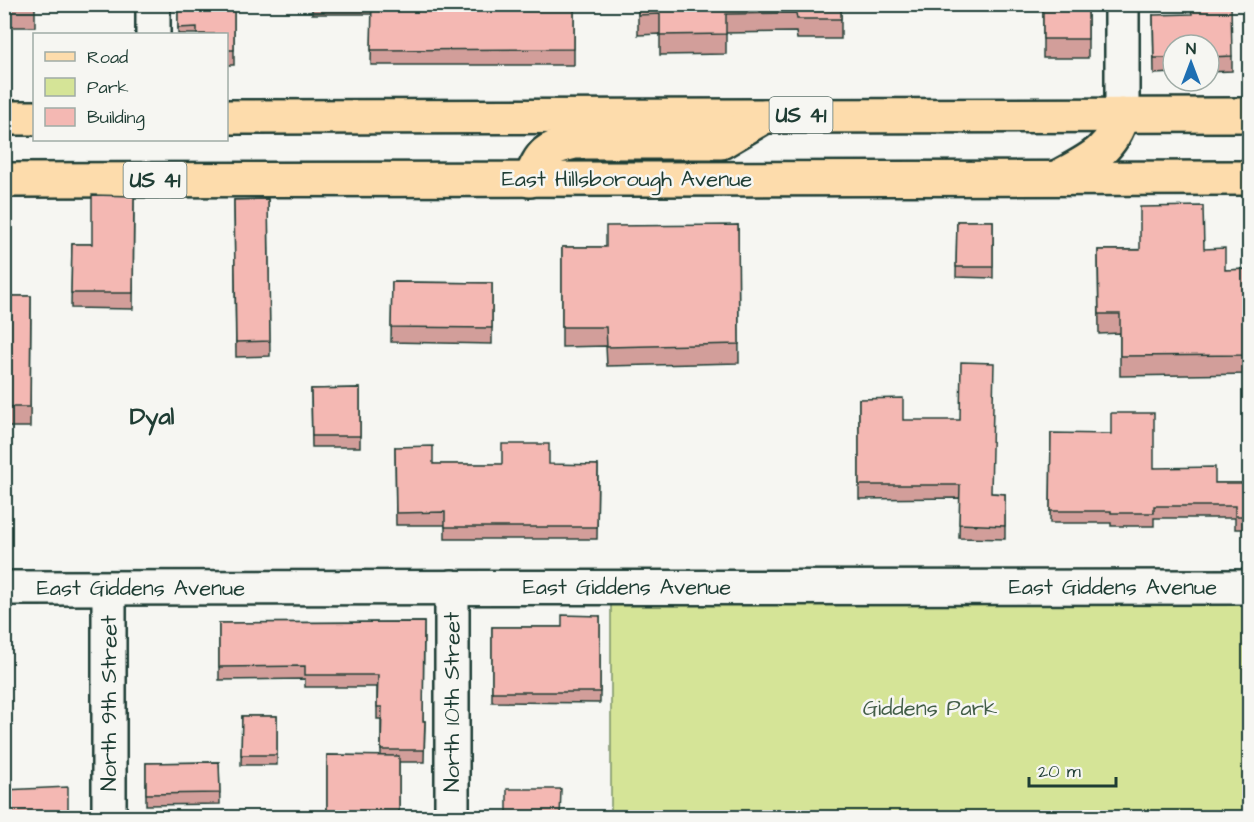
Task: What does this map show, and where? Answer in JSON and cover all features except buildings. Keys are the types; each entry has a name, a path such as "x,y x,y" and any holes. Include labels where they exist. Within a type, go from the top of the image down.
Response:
{"main road":[{"path":"1058,177 1088,161 1102,150 1112,140 1122,115"},
{"name":"US 41","path":"228,117 1250,115"},
{"path":"530,180 540,158 554,147 575,142 721,142 766,116"},
{"path":"4,118 33,118"},
{"name":"East Hillsborough Avenue","path":"4,180 1250,178"}],"street":[{"path":"153,4 153,33"},
{"path":"1122,4 1122,115"},
{"name":"East Giddens Avenue","path":"4,588 1250,586"},
{"name":"North 10th Street","path":"452,587 452,818"},
{"name":"North 9th Street","path":"109,589 109,818"}],"green space":[{"name":"Giddens Park","path":"1249,598 1249,817 611,818 611,599"}],"district":[{"name":"Dyal","path":"152,417"}]}
